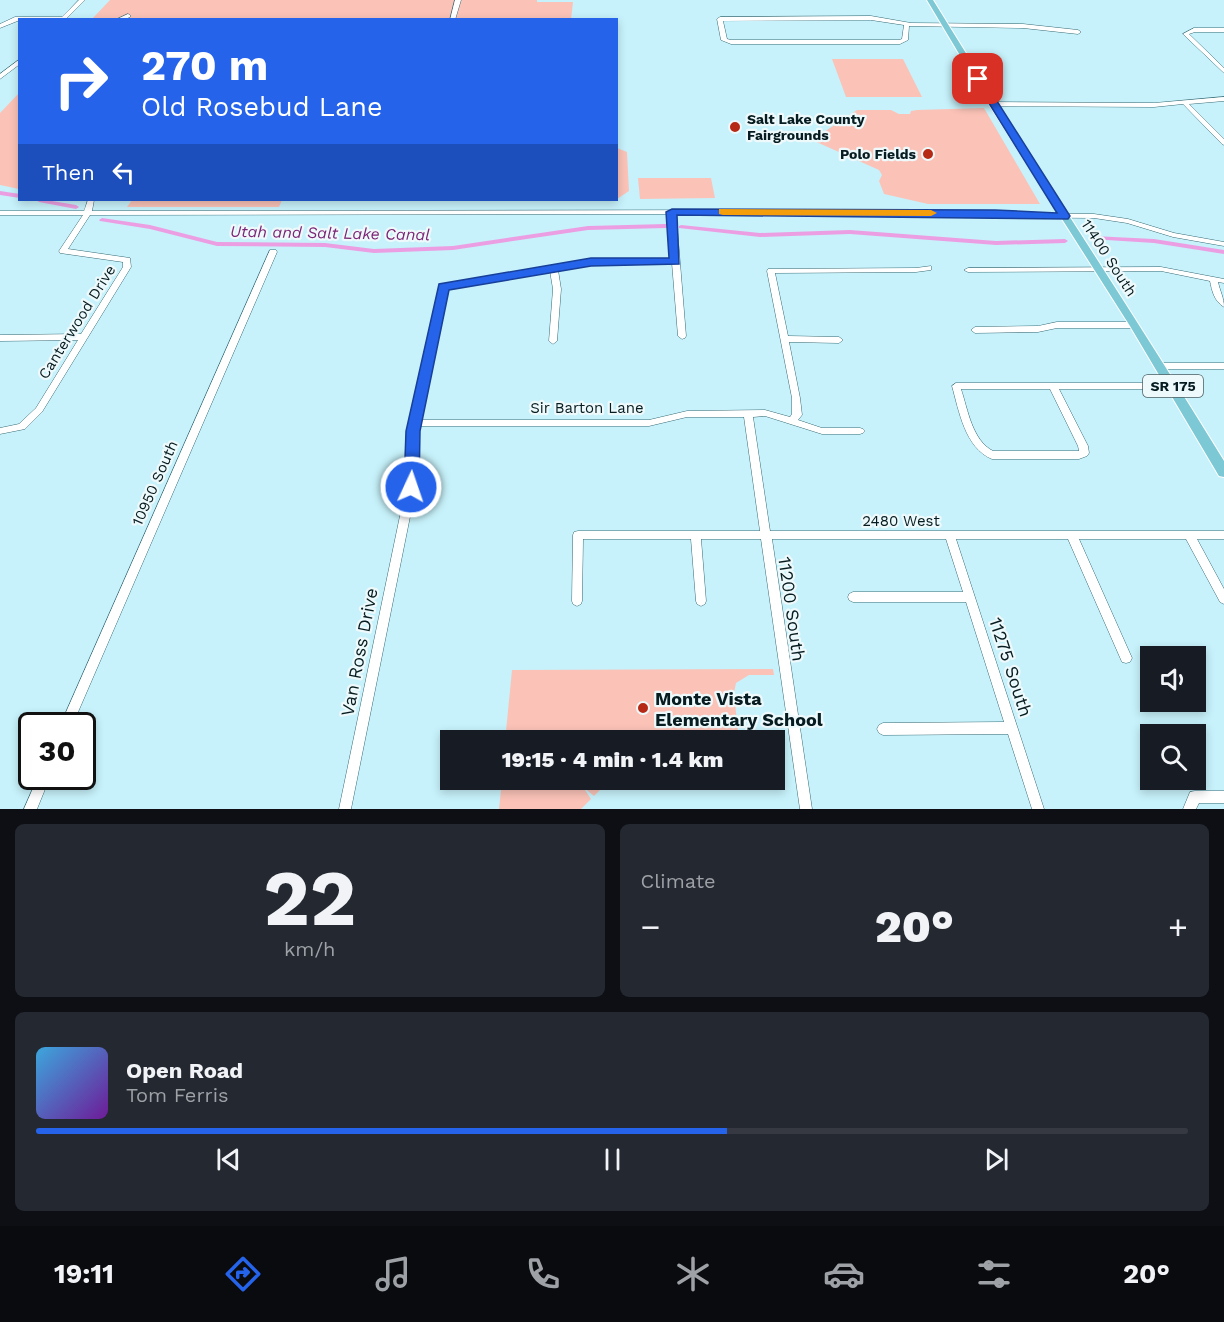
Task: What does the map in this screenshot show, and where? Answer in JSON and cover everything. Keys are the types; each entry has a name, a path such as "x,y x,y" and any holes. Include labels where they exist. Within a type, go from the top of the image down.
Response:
{"main road":[{"name":"11400 South","path":"930,0 993,104 1173,386 1224,472"}],"street":[{"path":"64,18 82,0"},
{"path":"453,18 458,0"},
{"path":"122,18 128,16"},
{"path":"907,24 905,40 900,42 731,42 724,40 720,19 871,18 907,24 1023,26 1078,32"},
{"path":"0,26 9,20 18,20"},
{"path":"1224,30 1194,30 1186,34 1224,71"},
{"path":"0,77 18,63"},
{"path":"993,104 1185,103 1224,99"},
{"path":"1185,103 1224,143"},
{"path":"87,213 91,201"},
{"path":"672,212 682,336"},
{"path":"0,213 995,214 1111,217 1173,235 1224,244"},
{"name":"Canterwood Drive","path":"0,431 22,427 39,410 128,263 127,260 122,259 63,251 87,213"},
{"name":"10950 South","path":"72,712 273,252"},
{"path":"553,341 557,289 554,269 599,261 675,261"},
{"path":"792,420 797,415 796,398 771,271 928,268"},
{"name":"Van Ross Drive","path":"345,809 413,476 412,442 415,423 443,287 554,269"},
{"path":"968,270 1161,269 1224,281"},
{"path":"1214,278 1214,289 1224,304"},
{"path":"975,330 1038,328 1057,325 1135,325"},
{"path":"0,338 83,337"},
{"path":"785,339 839,340"},
{"path":"1160,366 1224,366"},
{"path":"1053,386 1083,446 1084,453 1079,455 992,455 984,453 975,438 956,386 1053,386 1173,386"},
{"name":"Sir Barton Lane","path":"415,423 650,423 687,414 774,414 822,431 860,431"},
{"name":"11200 South","path":"748,414 806,809"},
{"name":"2480 West","path":"577,601 578,535 1224,535"},
{"path":"1189,535 1224,599"},
{"path":"696,536 701,601"},
{"name":"11275 South","path":"950,536 1038,809"},
{"path":"1072,536 1126,658"},
{"path":"853,597 970,597"},
{"path":"883,729 1012,728"},
{"path":"30,809 38,790"},
{"path":"1189,809 1195,797 1224,797"}],"shaded area":[{"path":"110,0 537,0 537,2 573,2 571,18 93,18"},
{"path":"832,59 903,59 922,97 846,97"},
{"path":"18,94 18,189 0,185 0,113"},
{"name":"Polo Fields","path":"984,108 1040,204 928,204 884,194 879,181 882,175 879,170 812,140 857,110 891,110 899,114 910,114 911,111 917,110"},
{"path":"618,148 627,152 629,191 618,198"},
{"path":"638,178 711,178 715,198 640,199"},
{"path":"131,201 282,201 279,207 127,207"},
{"path":"773,669 774,675 749,675 736,683 734,693 738,730 506,730 512,670"},
{"path":"501,790 585,790 591,799 581,809 499,809"},
{"path":"587,790 600,790 594,796"}],"waterway":[{"name":"Utah and Salt Lake Canal","path":"0,193 18,196"},
{"name":"Utah and Salt Lake Canal","path":"44,201 76,207"},
{"name":"Utah and Salt Lake Canal","path":"102,220 150,227 217,244 325,245 374,251 453,248 588,228 666,226"},
{"name":"Utah and Salt Lake Canal","path":"681,227 760,235 850,232 996,243 1065,241"},
{"name":"Utah and Salt Lake Canal","path":"1093,238 1154,241 1224,252"}],"slow traffic":[{"path":"723,212 931,213"}],"place":[{"name":"Salt Lake County Fairgrounds","path":"735,127"},
{"name":"Polo Fields","path":"928,154"},
{"name":"Monte Vista Elementary School","path":"643,708"}],"route":[{"path":"411,487 413,431 443,287 599,261 675,261 672,212 1064,216 978,79"}]}
